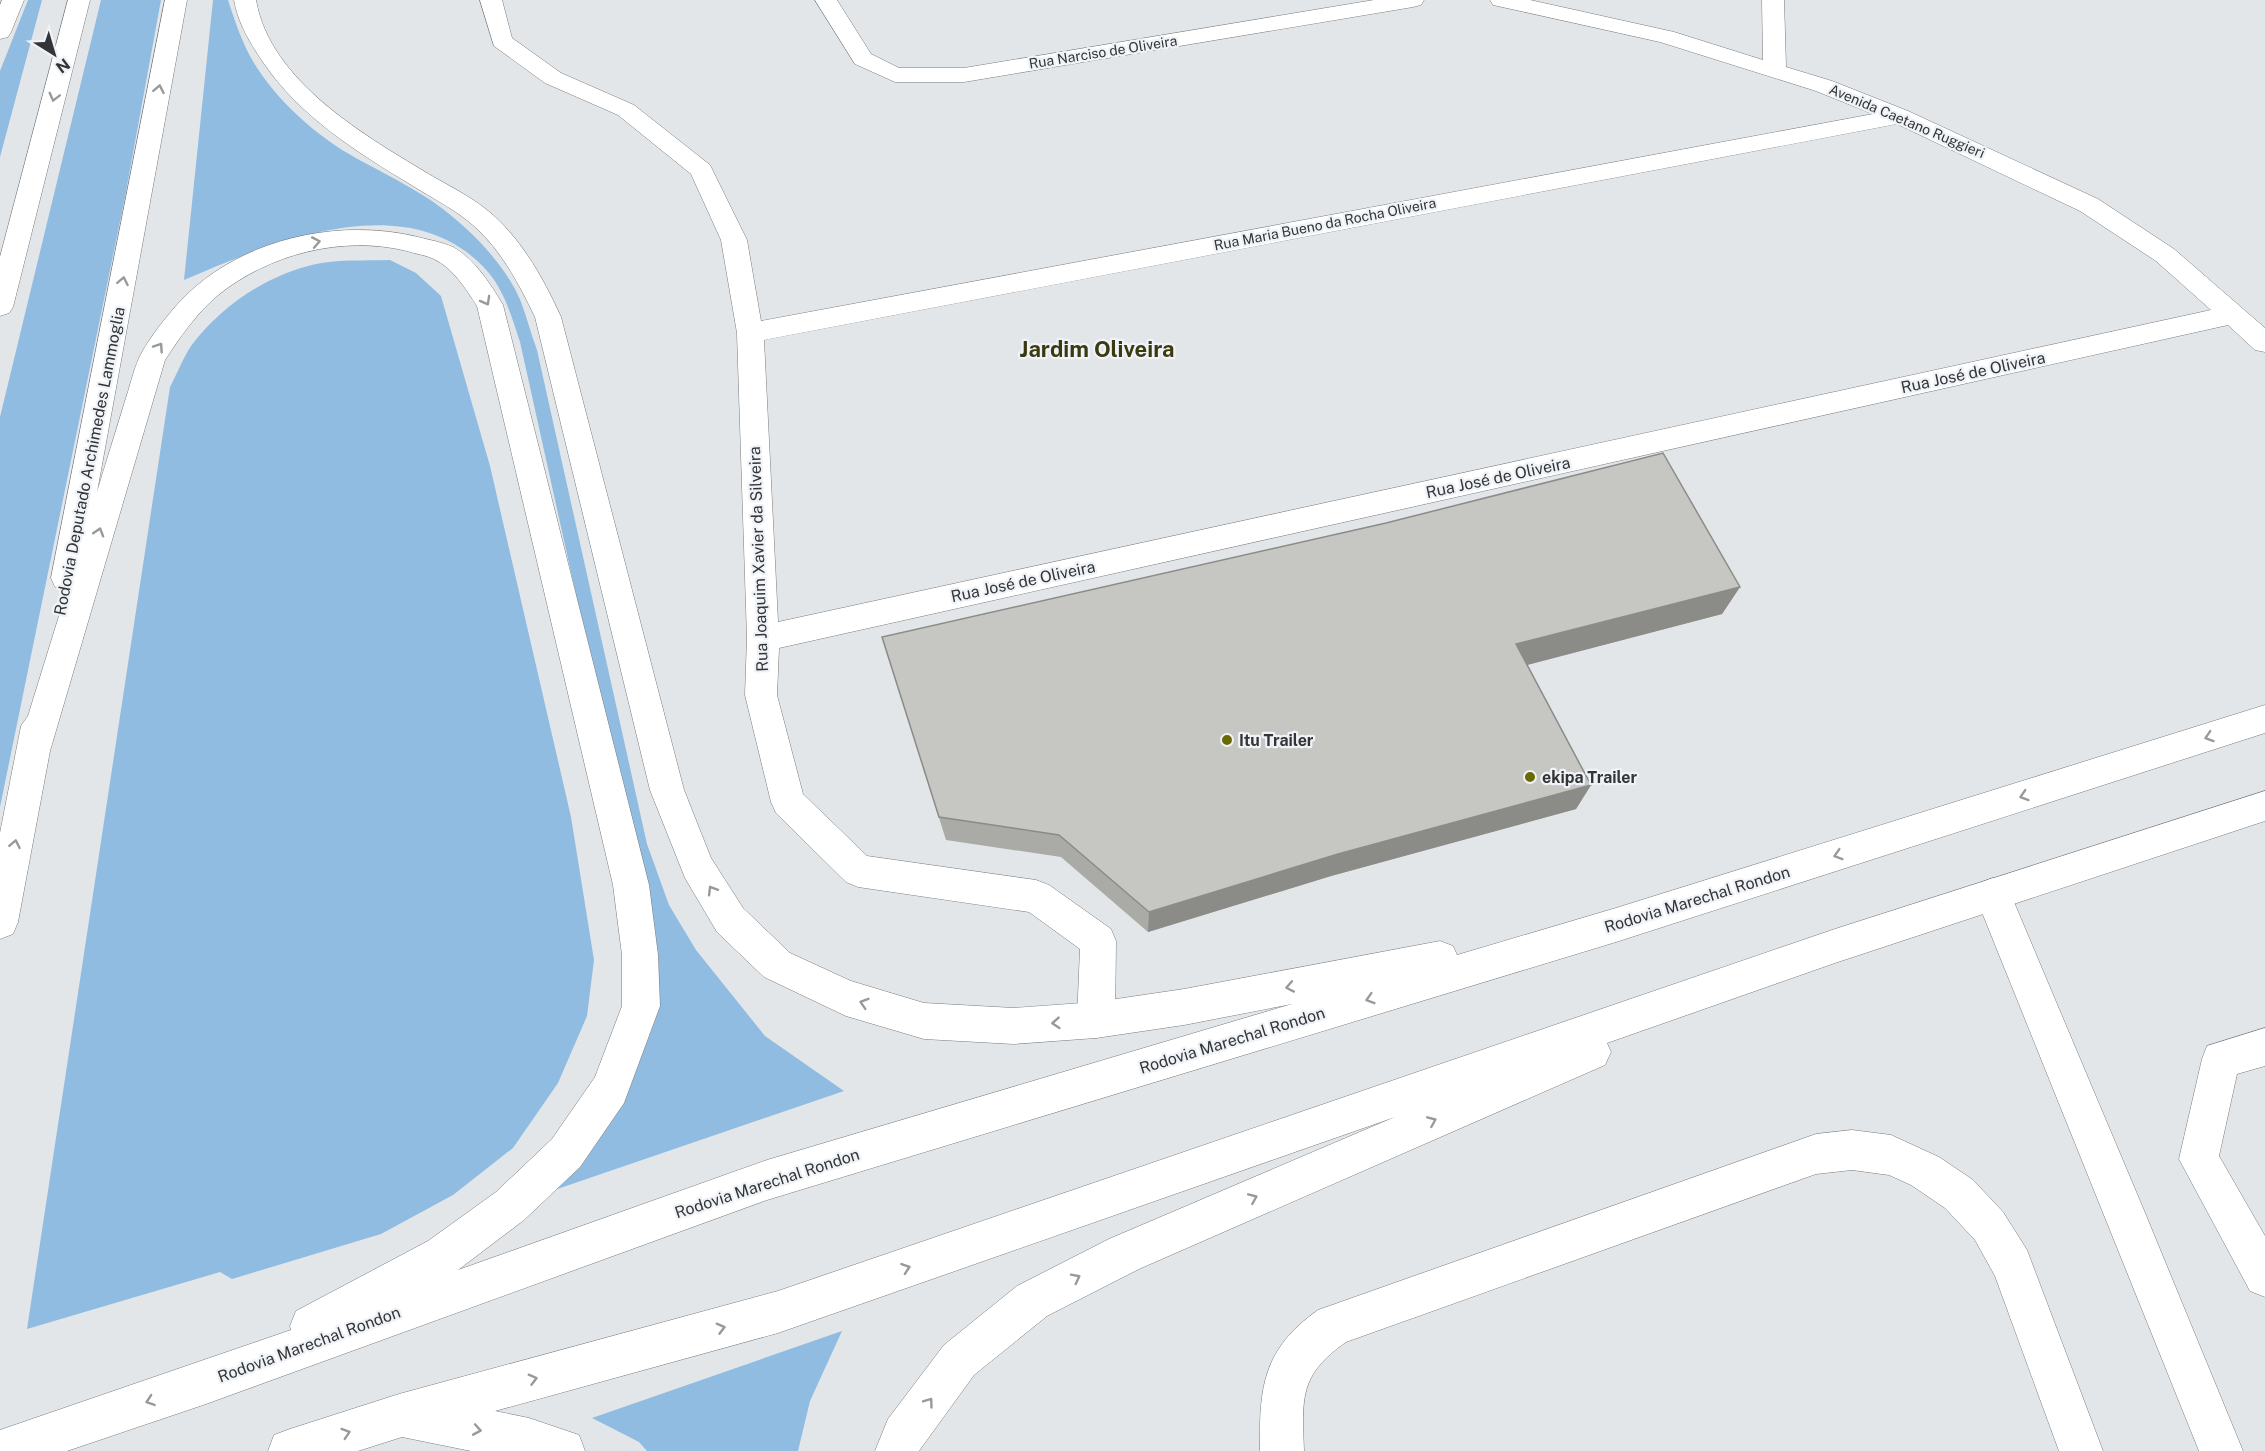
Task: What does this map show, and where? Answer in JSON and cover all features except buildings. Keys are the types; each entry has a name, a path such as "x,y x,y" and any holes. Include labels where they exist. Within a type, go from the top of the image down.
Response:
{"main road":[{"path":"0,32 13,0"},
{"path":"0,307 79,0"},
{"name":"Rodovia Deputado Archimedes Lammoglia","path":"0,922 176,0"},
{"path":"245,0 263,45 274,64 302,96 339,127 472,212 504,242 528,273 548,317 667,790 697,867 730,920 777,965 846,998 924,1021 1014,1026 1096,1020 1195,1005 1616,925"},
{"name":"Rua Joaquim Xavier da Silveira","path":"491,0 501,41 553,78 626,110 701,170 734,240 750,333 763,638 761,695 788,802 858,871 1036,897 1089,934 1098,941 1096,1020"},
{"name":"Rua Narciso de Oliveira","path":"826,0 863,59 895,75 964,75 1413,0"},
{"name":"Avenida Caetano Ruggieri","path":"1501,0 1666,37 1824,86 1900,116 2013,167 2089,205 2165,255 2265,343"},
{"path":"1773,0 1775,70"},
{"name":"Rua Maria Bueno da Rocha Oliveira","path":"750,333 1900,116"},
{"path":"2,1451 206,1382 444,1256 510,1206 566,1153 610,1089 641,1006 640,955 631,885 490,304 473,280 447,255 410,242 365,238 320,240 273,253 238,269 210,288 179,317 152,359 34,749"},
{"name":"Rua José de Oliveira","path":"763,638 2233,315"},
{"name":"Rodovia Marechal Rondon","path":"206,1382 767,1180 1616,925 2265,719"},
{"path":"290,1451 399,1416 778,1312 1835,946 2265,806"},
{"path":"1993,896 2129,1222 2221,1451"},
{"path":"897,1451 904,1436 959,1360 1032,1300 1124,1254 1835,946"},
{"path":"2265,1047 2221,1059 2199,1159 2265,1276"},
{"path":"1282,1451 1281,1408 1289,1370 1308,1344 1333,1325 1816,1154 1852,1150 1891,1155 1925,1170 1959,1194 1989,1226 2012,1265 2081,1451"},
{"path":"399,1416 529,1440 563,1451"}],"shaded area":[{"path":"28,0 42,0 0,157 0,71"},
{"path":"101,0 161,0 125,197 0,807 0,417"},
{"path":"213,0 228,0 242,40 254,63 273,89 296,114 335,145 443,209 466,228 488,251 515,289 537,350 647,844 669,905 696,950 765,1036 844,1091 534,1197 586,1141 651,933 520,342 503,297 488,272 456,245 420,230 381,225 340,228 299,237 258,250 184,280"},
{"path":"390,260 416,273 441,296 490,466 571,817 594,960 587,1016 558,1083 513,1148 453,1195 381,1234 232,1279 220,1272 27,1329 170,387 188,351 203,331 231,305 263,284 298,269 325,262"},
{"path":"842,1331 810,1401 798,1451 647,1451 639,1442 592,1418"}],"place":[{"name":"Itu Trailer","path":"1227,740"},
{"name":"ekipa Trailer","path":"1530,777"}],"district":[{"name":"Jardim Oliveira","path":"1097,349"}]}
